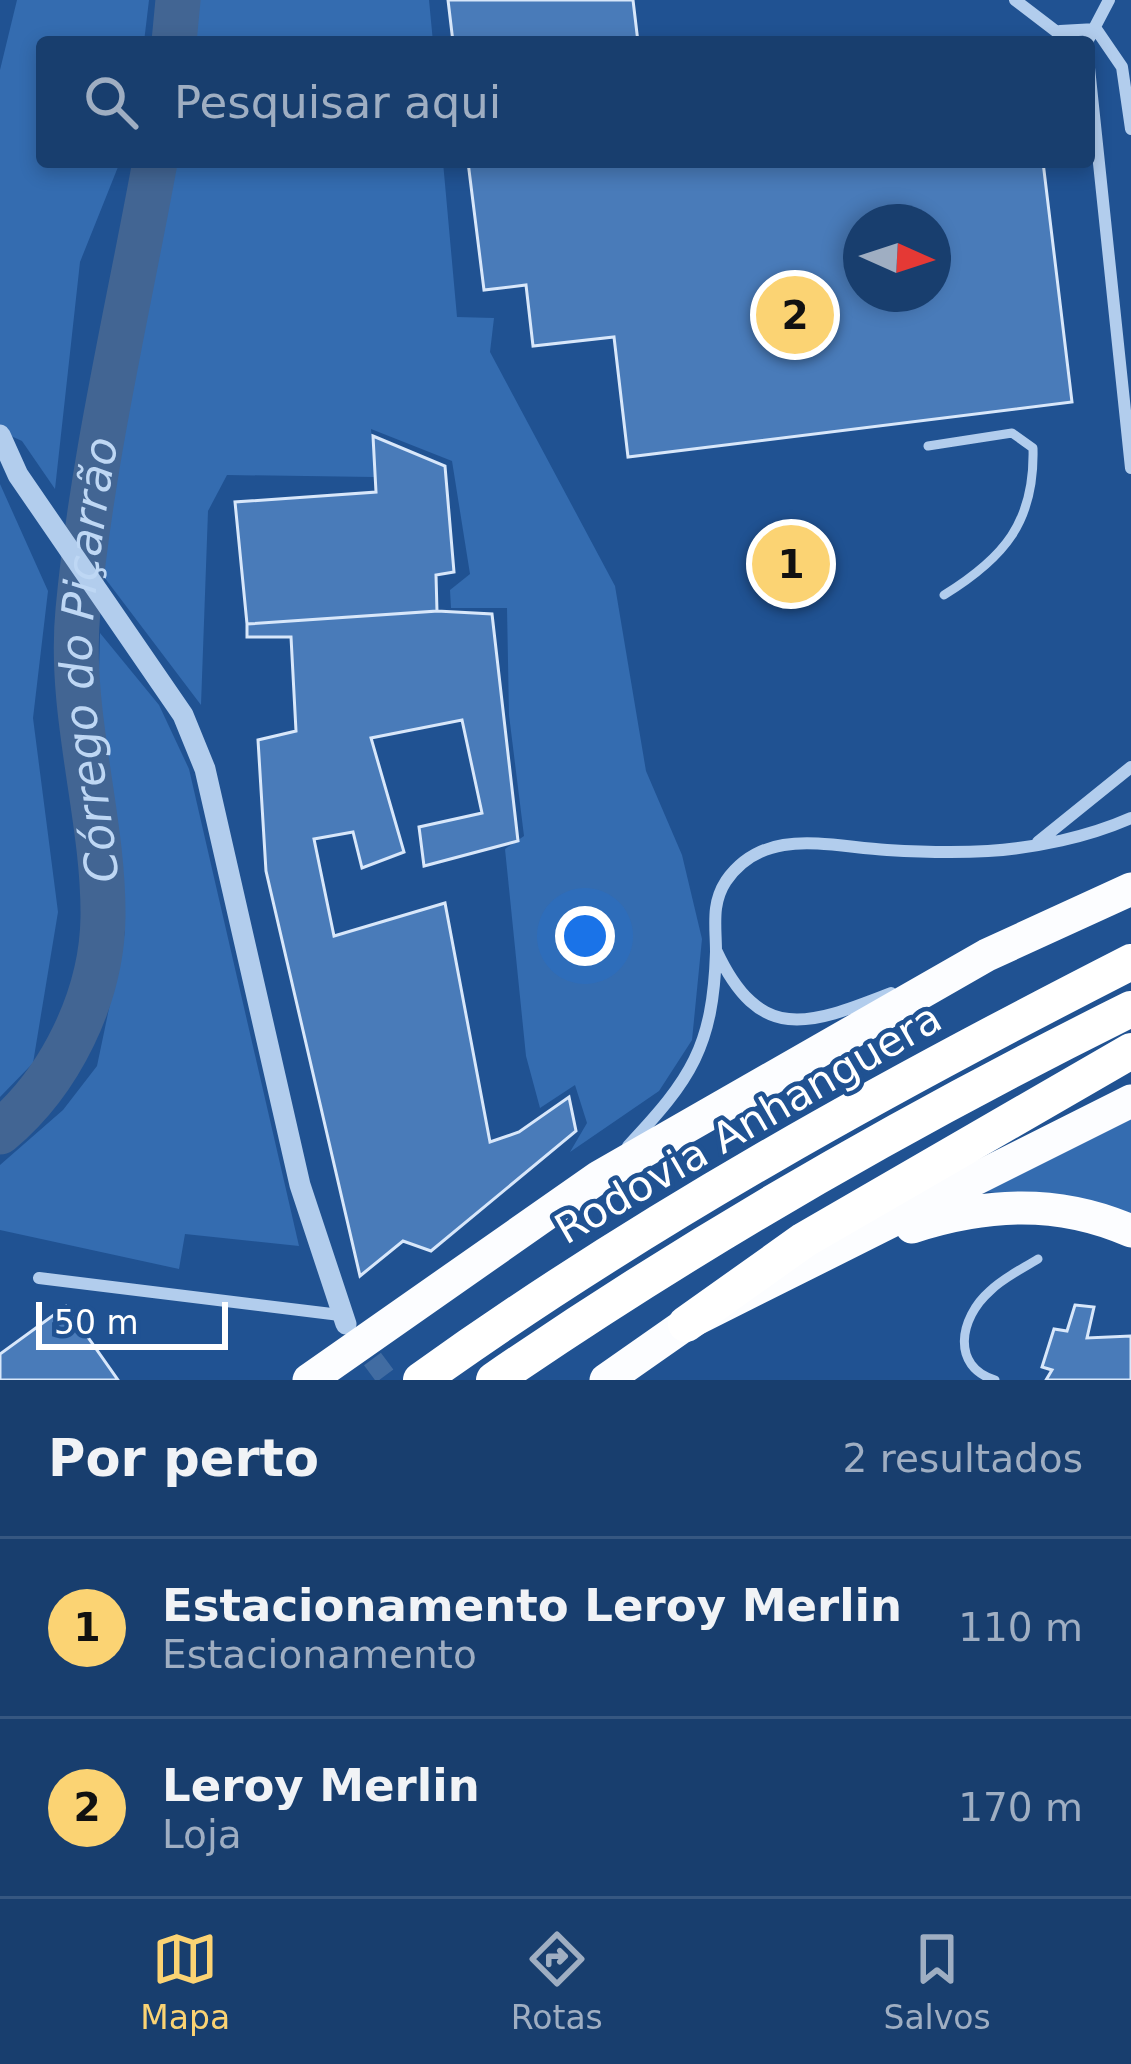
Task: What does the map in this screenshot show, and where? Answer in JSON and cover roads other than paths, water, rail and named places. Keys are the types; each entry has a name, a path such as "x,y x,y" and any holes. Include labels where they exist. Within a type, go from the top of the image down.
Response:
{"highway":[{"path":"309,1380 599,1177 987,955 1131,889"},
{"name":"Rodovia Anhanguera","path":"421,1380 661,1220 966,1046 1131,962"},
{"name":"Rodovia Anhanguera","path":"494,1380 642,1278 814,1174 1131,1009"},
{"path":"606,1380 804,1240 1131,1052"},
{"path":"686,1324 1131,1101"},
{"path":"814,1260 988,1208 1064,1210 1131,1231"}],"street":[{"path":"1015,0 1065,36 1096,29"},
{"path":"1091,36 1109,0"},
{"path":"1096,29 1122,67 1131,129"},
{"path":"1095,125 1131,468"},
{"path":"0,435 9,475 183,715 205,770 300,1185 343,1319 39,1279"},
{"path":"1037,843 1131,767"},
{"path":"599,1177 693,1071 711,1012 717,897 749,857 768,847 811,841 970,851 1077,837 1131,818"},
{"path":"716,950 741,994 759,1011 797,1021 836,1014 987,955"}],"lane":[{"path":"928,446 1012,433 1033,448 1034,487 995,562 944,595"},
{"path":"995,1380 976,1374 964,1360 964,1333 987,1292 1038,1259"}],"waterway":[{"name":"Córrego do Piçarrão","path":"175,36 178,0"},
{"name":"Córrego do Piçarrão","path":"0,1132 41,1089 74,1036 101,947 102,879 78,687 78,610 101,441 154,168"}],"tunnel":[{"path":"354,1334 388,1380"}],"place":[{"name":"Leroy Merlin","path":"795,315"},
{"name":"Estacionamento Leroy Merlin","path":"791,564"}]}
